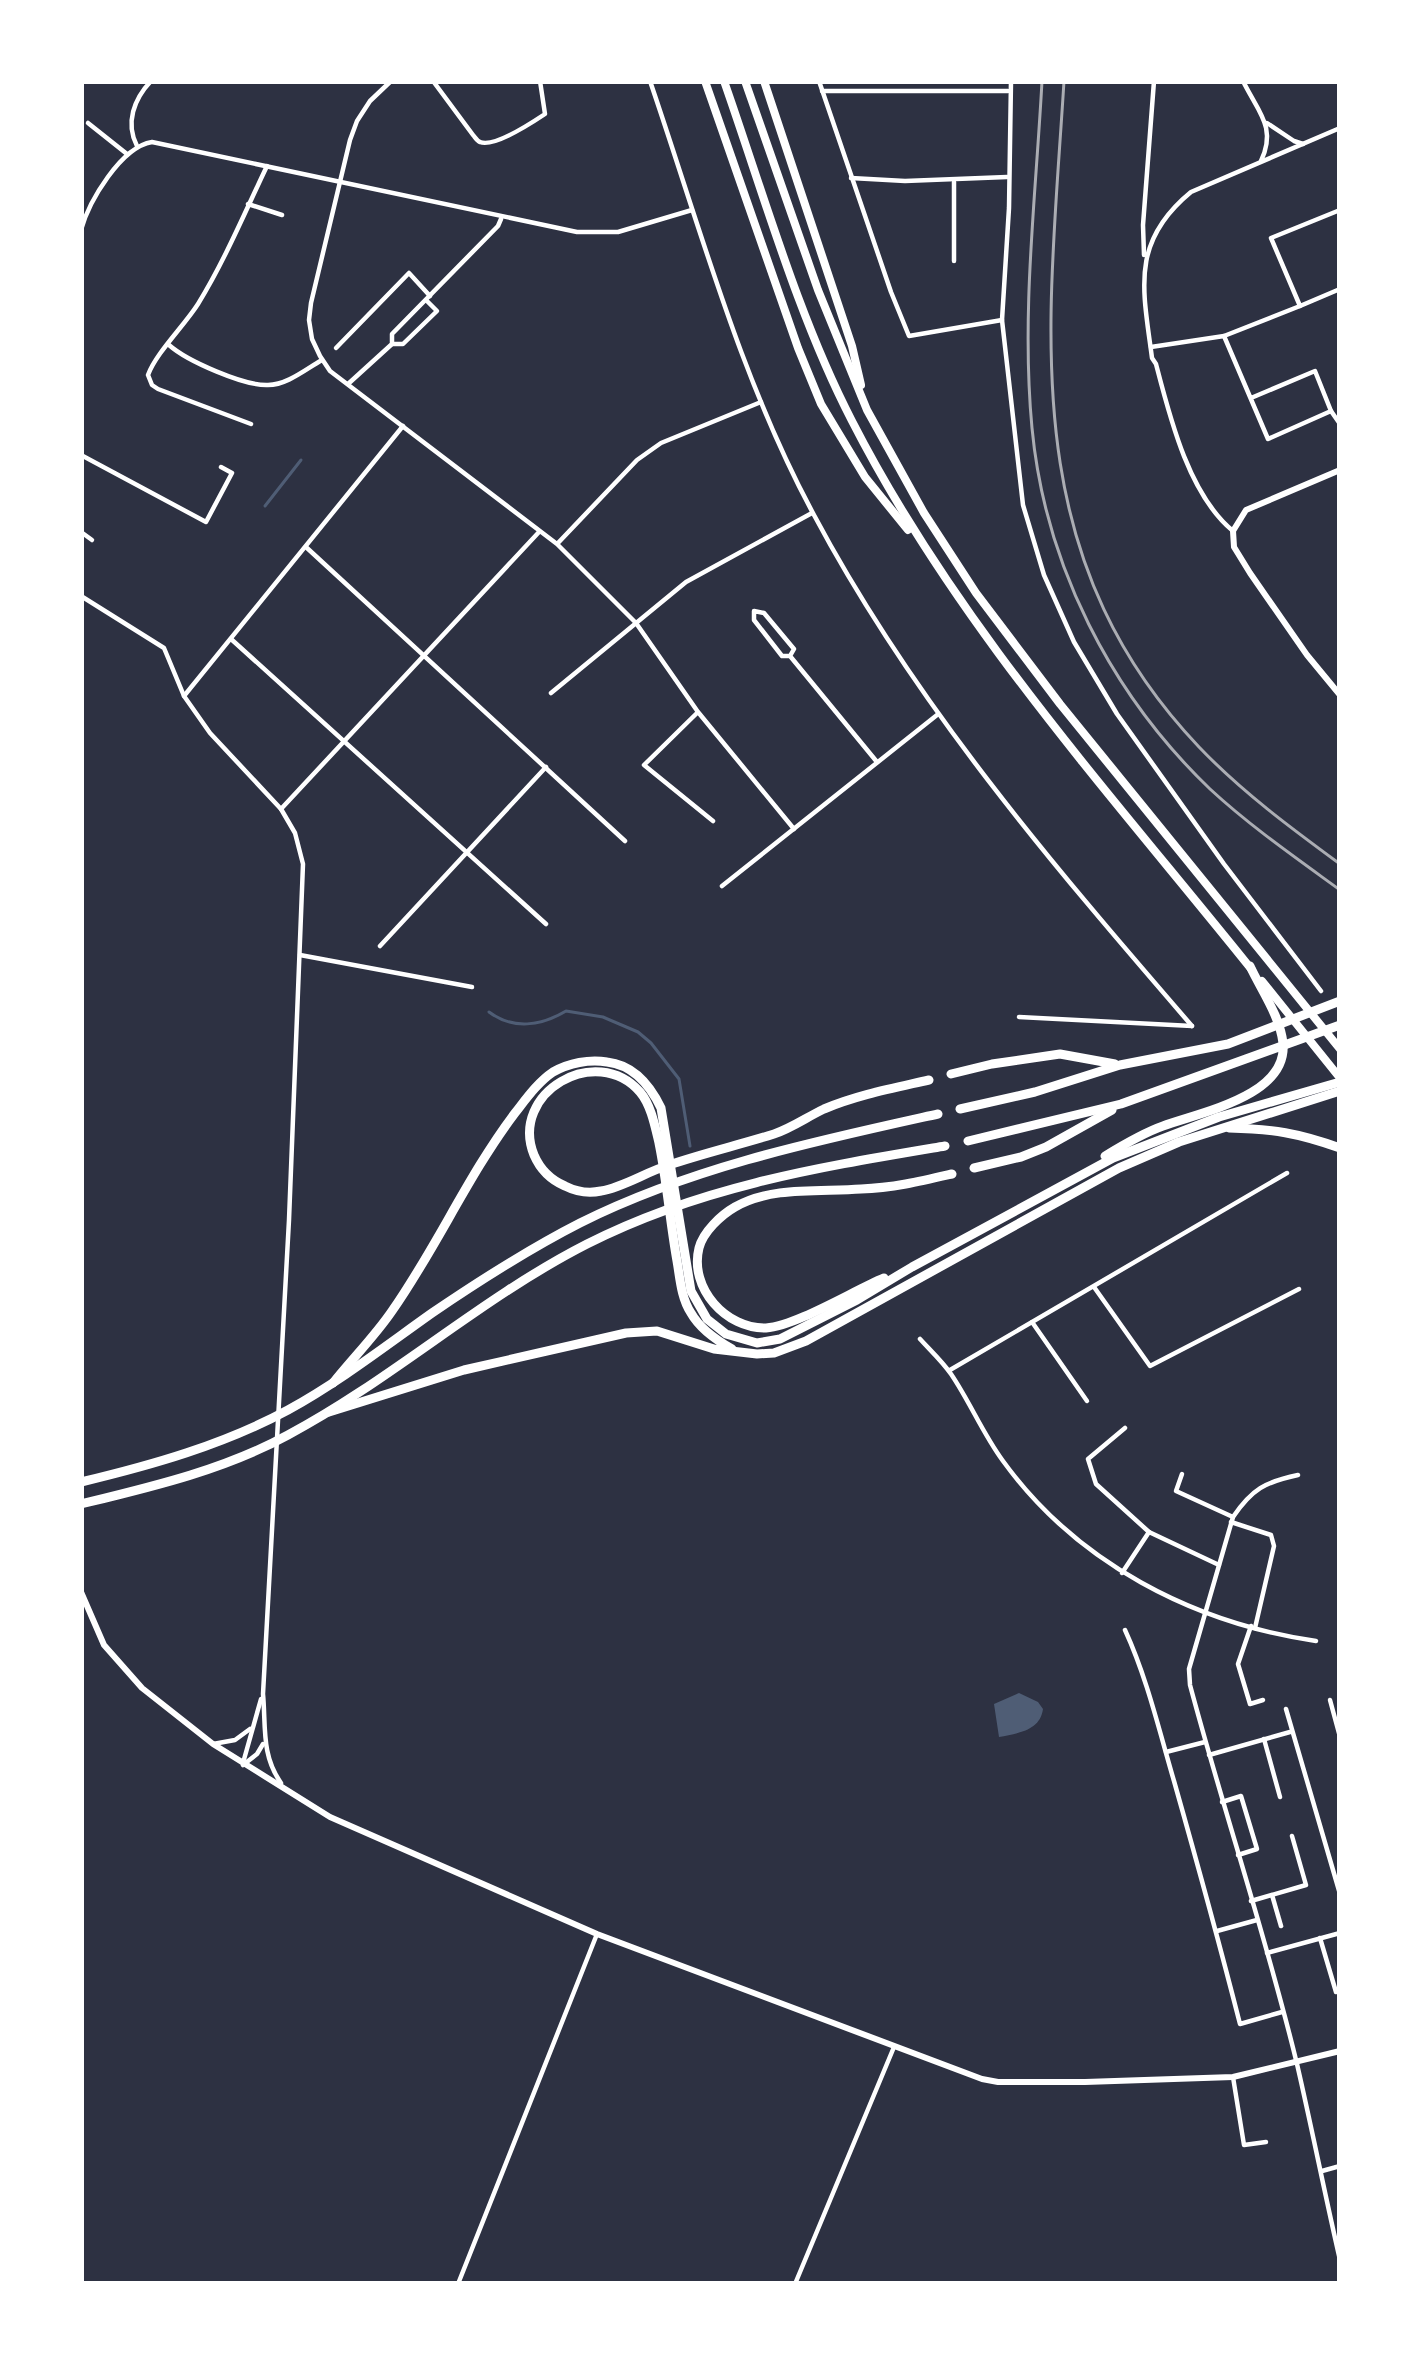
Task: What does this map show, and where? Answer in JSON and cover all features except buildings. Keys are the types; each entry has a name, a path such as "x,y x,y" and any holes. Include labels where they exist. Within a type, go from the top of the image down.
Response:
{"highway":[{"path":"705,81 821,404 865,477 935,564"},
{"path":"329,1412 464,1370 626,1333 657,1331 714,1349 774,1353 806,1341 1119,1168 1340,1084 1016,679 908,523 850,418 802,304 724,81"},
{"path":"745,81 818,290 867,410 924,513 976,593 1060,704 1340,1049"},
{"path":"764,81 852,346 867,410"},
{"path":"333,1383 392,1312 482,1162 528,1096 550,1074 589,1061 612,1062 650,1086 661,1108 692,1291 707,1319 726,1334 757,1343 780,1339 857,1300 1157,1128 1262,1088 1283,1057 1282,1039 1250,966"},
{"path":"960,1108 1035,1092 1120,1065 1228,1044 1340,1001"},
{"path":"968,1141 1121,1104 1340,1025"},
{"path":"952,1074 1060,1054 1120,1065"},
{"path":"736,1352 700,1326 688,1311 682,1293 659,1144 642,1094 609,1072 585,1072 568,1076 536,1104 530,1145 539,1168 560,1185 583,1192 603,1191 634,1179 699,1155 780,1132 869,1094 929,1080"},
{"path":"1071,1178 1175,1132 1314,1094"},
{"path":"974,1168 1046,1147 1121,1104"},
{"path":"81,1482 180,1456 268,1420 333,1383 523,1254 637,1196 701,1173 938,1114"},
{"path":"1224,1128 1302,1134 1340,1148"},
{"path":"81,1504 186,1476 288,1436 534,1273 640,1219 705,1194 945,1146"},
{"path":"911,1267 794,1322 765,1328 736,1323 715,1307 700,1279 699,1247 712,1225 735,1207 762,1197 906,1185 952,1174"}],"main road":[{"path":"1340,470 1246,510 1233,531 1234,547 1250,573 1340,694"},
{"path":"81,1592 95,1629 118,1663 166,1709 291,1795 366,1834 596,1934 982,2080 1234,2077 1340,2051"}],"street":[{"path":"136,146 130,123 138,98 151,81"},
{"path":"391,81 357,122 338,181 310,310 312,340 322,360 557,544 636,623 698,712 794,829"},
{"path":"434,81 473,135 486,143 545,114 540,81"},
{"path":"650,81 727,314 812,513 937,715 1070,883 1192,1026 1019,1017"},
{"path":"819,81 909,336 1002,320"},
{"path":"1011,81 1002,320 1023,505 1044,575 1074,642 1117,714 1321,991"},
{"path":"1154,81 1143,225 1151,346 1178,441 1217,518 1233,531"},
{"path":"1244,81 1260,116 1303,144"},
{"path":"822,91 1011,90"},
{"path":"88,123 127,154"},
{"path":"1261,161 1269,139 1267,123"},
{"path":"1144,260 1162,223 1191,192 1340,130"},
{"path":"81,230 84,208 127,154 136,146 162,143 577,232 626,230 692,210"},
{"path":"251,424 152,386 148,375 210,284 267,166"},
{"path":"851,178 1008,177"},
{"path":"954,180 954,261"},
{"path":"248,204 282,214"},
{"path":"1300,306 1271,238 1340,210"},
{"path":"392,344 392,334 502,217"},
{"path":"336,348 409,272 436,311 403,344 392,344 348,384"},
{"path":"1151,346 1223,336 1340,289"},
{"path":"1223,336 1268,439 1331,411"},
{"path":"169,345 197,364 268,386 322,360"},
{"path":"1251,398 1315,371 1340,424"},
{"path":"557,544 637,460 661,443 761,402"},
{"path":"184,696 403,426"},
{"path":"81,455 206,523 232,473 221,467"},
{"path":"551,694 686,582 812,513"},
{"path":"281,809 540,531"},
{"path":"81,532 92,540"},
{"path":"307,548 625,841"},
{"path":"81,596 161,644 184,696 210,733 281,809 296,832 304,864 263,1694 268,1762 291,1795"},
{"path":"754,611 764,613 794,649 790,656 782,656 754,620 754,611"},
{"path":"231,639 545,924"},
{"path":"790,656 878,764"},
{"path":"698,712 644,765 713,821"},
{"path":"722,886 937,715"},
{"path":"380,946 546,767"},
{"path":"300,955 472,987"},
{"path":"949,1371 1287,1173"},
{"path":"1094,1287 1150,1366 1299,1288"},
{"path":"1032,1322 1087,1401"},
{"path":"920,1339 949,1371 1003,1462 1056,1520 1122,1574 1205,1612 1316,1641"},
{"path":"1125,1428 1088,1459 1096,1484 1150,1532 1219,1565"},
{"path":"1182,1474 1176,1491 1270,1535 1274,1546 1238,1664 1250,1704 1263,1700"},
{"path":"1298,1475 1270,1481 1247,1497 1232,1520 1189,1670 1296,2061 1340,2260"},
{"path":"1122,1574 1150,1532"},
{"path":"1125,1630 1166,1752 1240,2024 1282,2012"},
{"path":"243,1765 263,1694"},
{"path":"1330,1700 1340,1737"},
{"path":"1286,1709 1340,1894"},
{"path":"213,1744 235,1740 250,1730"},
{"path":"1210,1756 1292,1731"},
{"path":"243,1765 257,1754 264,1738"},
{"path":"1264,1739 1280,1796"},
{"path":"1166,1752 1205,1742"},
{"path":"1222,1802 1241,1796 1257,1849 1238,1855"},
{"path":"1251,1901 1306,1886 1292,1836"},
{"path":"1272,1895 1281,1926"},
{"path":"1216,1931 1257,1920"},
{"path":"1267,1953 1340,1933"},
{"path":"458,2284 596,1934"},
{"path":"1320,1938 1336,1992"},
{"path":"795,2284 894,2047"},
{"path":"1234,2077 1244,2145 1265,2142"},
{"path":"1321,2171 1340,2166"}],"water":[{"path":"1019,1693 1038,1702 1041,1716 1027,1730 999,1737 994,1704"}],"waterway":[{"path":"265,506 301,460"},
{"path":"489,1012 508,1022 527,1024 566,1011 603,1017 638,1032 679,1079 690,1146"}],"railway":[{"path":"1042,81 1029,298 1029,385 1039,479 1068,577 1114,669 1174,752 1241,816 1340,890"},
{"path":"1064,81 1051,348 1056,433 1071,515 1097,595 1139,672 1199,747 1250,794 1340,864"}]}
